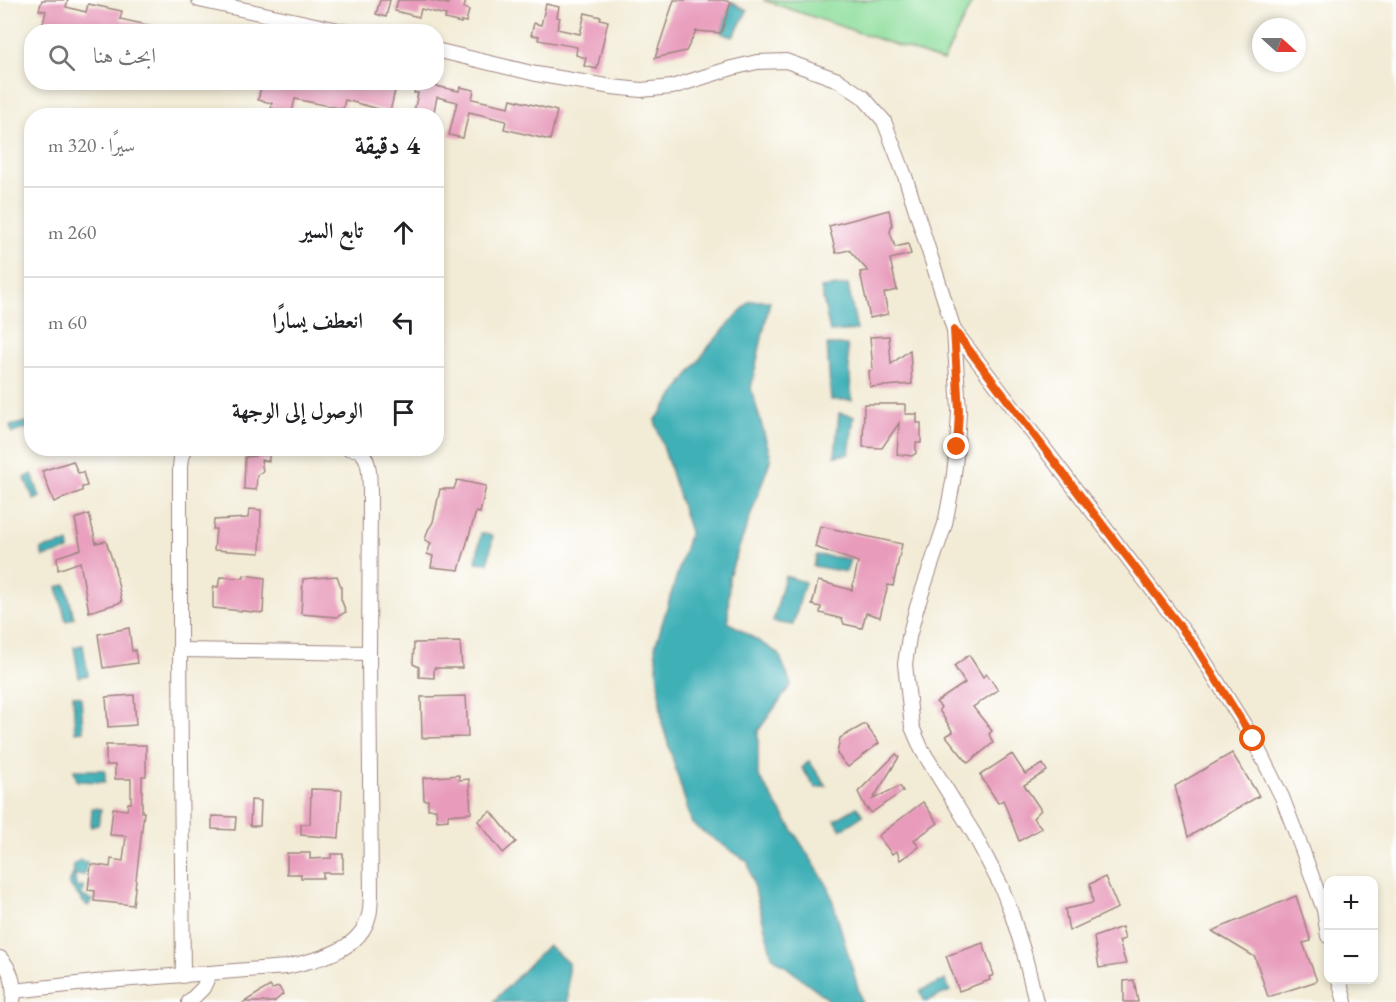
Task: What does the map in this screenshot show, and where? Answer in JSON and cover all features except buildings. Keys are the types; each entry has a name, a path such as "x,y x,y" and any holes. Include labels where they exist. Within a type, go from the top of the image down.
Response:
{"street":[{"path":"199,0 311,24"},
{"path":"444,52 536,74 641,90 672,87 757,62 786,61 838,80 863,97 884,121 905,176 954,330 959,411 953,482 945,524 909,637 905,664 912,727 922,750 974,834 1004,894 1024,953 1036,1002"},
{"path":"954,330 1195,646 1248,730 1282,798 1294,828 1324,910 1328,930"},
{"path":"182,456 180,650 183,976"},
{"path":"0,958 11,976 14,996 95,982 278,968 309,962 328,955 357,938 369,915 371,896 370,491 369,469 365,456"},
{"path":"180,650 369,653"},
{"path":"189,1002 202,988 210,973"},
{"path":"1340,984 1345,1002"}],"green space":[{"path":"763,0 973,0 943,61"}],"water":[{"path":"731,2 747,11 733,37 721,33"},
{"path":"848,285 857,330 830,332 821,288"},
{"path":"750,301 770,301 751,388 771,458 729,576 728,622 779,654 791,685 758,731 758,775 829,888 862,1002 829,1002 826,997 772,956 748,862 692,824 662,723 655,647 690,532 655,421 710,345"},
{"path":"827,345 847,345 852,400 831,400"},
{"path":"839,413 854,416 849,454 835,456"},
{"path":"24,423 24,429 12,433 10,426"},
{"path":"32,474 40,497 34,500 25,478"},
{"path":"481,533 493,536 488,563 476,562"},
{"path":"68,543 69,550 43,557 41,549"},
{"path":"817,555 850,559 846,572 813,566"},
{"path":"785,576 805,582 793,625 773,622"},
{"path":"66,585 74,618 66,621 57,587"},
{"path":"83,645 88,675 79,677 74,647"},
{"path":"73,695 81,697 83,731 75,732"},
{"path":"809,761 826,786 816,788 802,768"},
{"path":"74,770 105,770 105,782 77,781"},
{"path":"857,807 863,815 841,830 835,820"},
{"path":"92,808 101,809 98,825 91,827"},
{"path":"80,860 87,862 84,875 75,875 76,887 83,886 82,896 92,900 88,906 69,884 74,871 73,865"},
{"path":"548,945 568,963 568,1002 493,1002"},
{"path":"945,980 950,991 925,1002 920,991"}],"route":[{"path":"957,447 959,411 954,330 1195,646 1253,739"}]}
